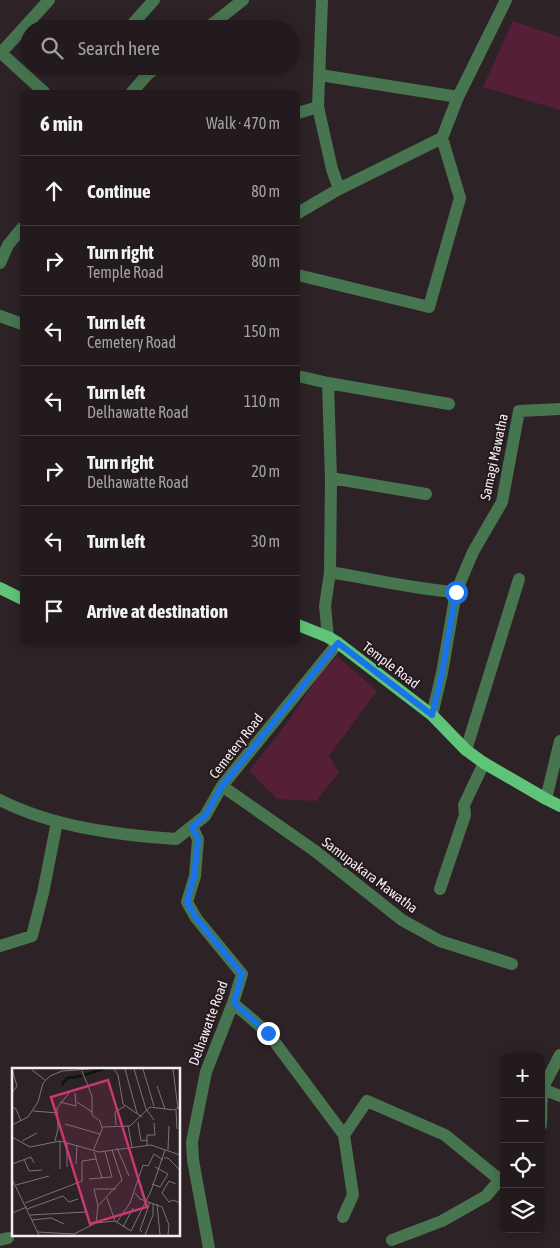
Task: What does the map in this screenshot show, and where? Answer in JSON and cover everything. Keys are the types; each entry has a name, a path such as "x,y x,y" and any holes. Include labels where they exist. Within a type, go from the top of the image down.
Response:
{"main road":[{"path":"0,588 20,598"},
{"name":"Temple Road","path":"300,626 333,640 432,715 466,750 484,763 560,806"}],"street":[{"path":"31,20 49,0"},
{"path":"136,20 154,0"},
{"path":"217,20 243,0"},
{"path":"322,0 318,107 332,169 339,189"},
{"path":"300,275 429,307 460,198 442,138 458,98 506,0"},
{"path":"20,32 1,53 20,70"},
{"path":"25,75 42,90"},
{"path":"134,90 147,75"},
{"path":"320,75 458,98"},
{"path":"300,112 318,107"},
{"path":"300,212 339,189 442,138"},
{"path":"0,263 8,246 20,231"},
{"path":"0,316 20,323"},
{"path":"300,376 449,404"},
{"path":"328,383 331,478 330,572 325,606 333,640"},
{"name":"Samagi Mawatha","path":"456,592 473,552 502,502 519,411 560,409"},
{"path":"331,478 426,494"},
{"path":"330,572 391,582 422,590 456,592 442,673 432,715"},
{"path":"466,750 519,578"},
{"name":"Cemetery Road","path":"0,800 58,822 134,836 176,839 205,816 222,786 333,640"},
{"path":"546,799 560,741"},
{"path":"440,888 465,815 464,805 484,763"},
{"name":"Samupakara Mawatha","path":"222,786 314,851 402,920 440,941 512,964"},
{"path":"0,946 32,936 58,822"},
{"name":"Delhawatte Road","path":"192,827 198,839 194,876 187,902 196,918 242,974 234,1003 206,1072 192,1142 192,1160 209,1248"},
{"path":"234,1003 268,1033 344,1135 354,1195 343,1217"},
{"path":"545,1082 560,1054"},
{"path":"545,1089 560,1096"},
{"path":"344,1135 367,1101 445,1135 500,1176"},
{"path":"392,1240 442,1221 486,1196 500,1179"}],"shaded area":[{"path":"513,21 560,37 560,110 483,87"},
{"path":"337,656 377,691 329,756 339,773 316,801 277,799 249,771 287,723 320,674"}],"route":[{"path":"268,1033 234,1003 242,974 196,918 187,902 194,876 198,839 192,827 205,816 222,786 338,643 432,715 442,673 456,592"}]}
